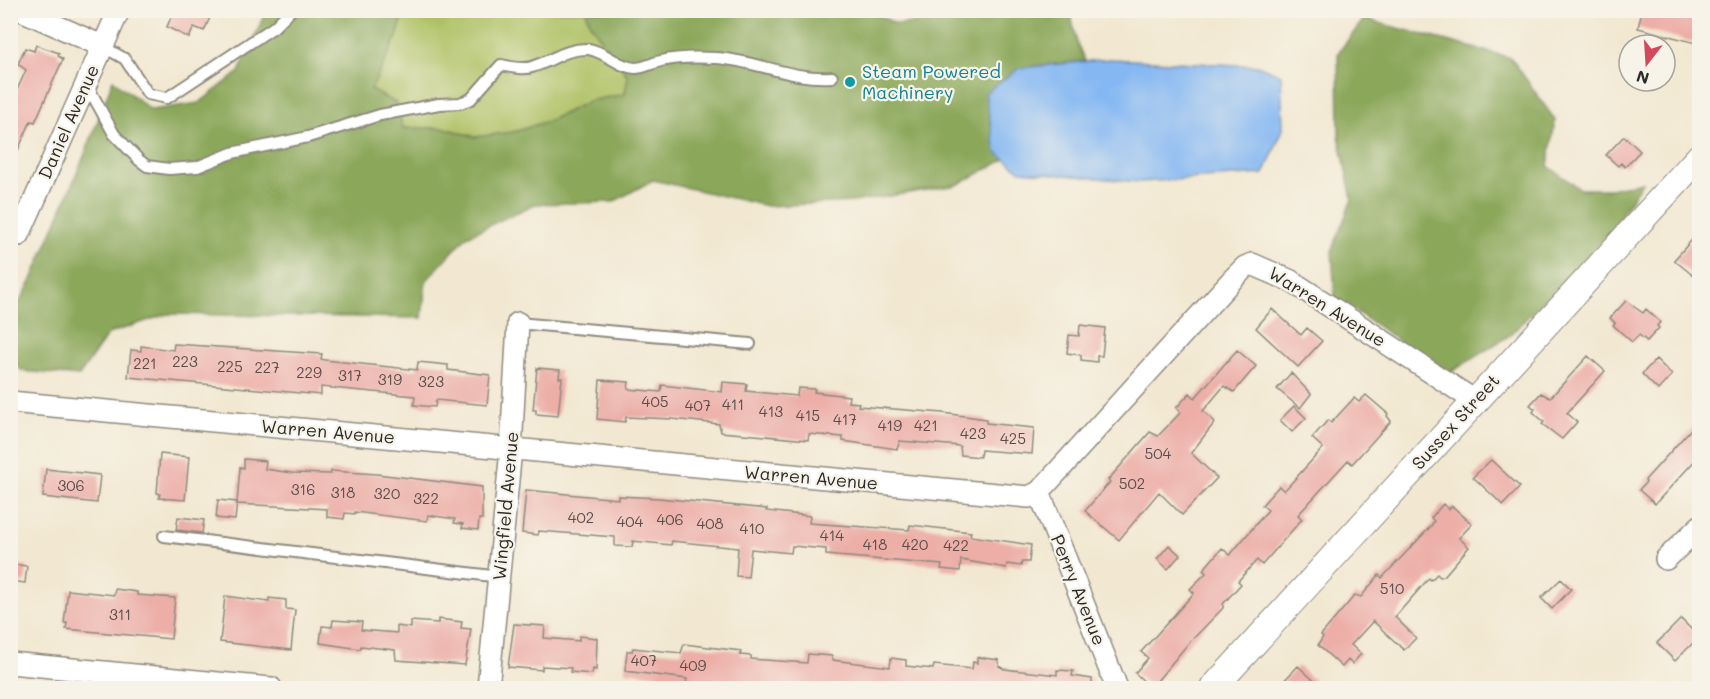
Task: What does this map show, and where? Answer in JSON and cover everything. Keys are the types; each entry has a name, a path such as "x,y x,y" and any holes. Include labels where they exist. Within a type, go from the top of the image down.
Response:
{"street":[{"path":"21,10 102,46"},
{"name":"Daniel Avenue","path":"19,235 119,10"},
{"name":"Sussex Street","path":"1213,688 1700,156"},
{"name":"Warren Avenue","path":"10,402 1029,497 1039,492 1231,281 1245,267 1252,264 1291,281 1474,401"},
{"name":"Wingfield Avenue","path":"488,688 511,449 518,323"},
{"name":"Perry Avenue","path":"1039,492 1117,688"},
{"path":"1666,559 1700,526"},
{"path":"10,663 271,688"}],"lane":[{"path":"102,46 125,59 148,94 167,98 273,27 291,10"},
{"path":"86,83 114,134 139,160 147,166 169,169 197,167 232,153 308,137 380,115 460,103 471,99 501,65 520,68 533,67 558,54 575,50 589,49 632,68 644,68 662,61 714,58 734,59 807,79 832,77"},
{"path":"518,323 750,344"},
{"path":"164,536 500,577"}],"green space":[{"path":"868,10 896,24 978,19 987,11 1070,11 1077,43 1085,61 1020,68 996,152 1006,159 957,185 853,202 767,206 653,180 613,202 535,204 467,236 426,281 422,318 167,314 108,334 79,376 22,371 11,358 11,317 31,282 87,149 113,80 151,110 199,103 239,72 266,11 404,11 398,34 371,90 396,103 403,128 445,128 475,137 514,132 551,120 589,101 625,94 628,77 590,23 586,11"},
{"path":"404,11 586,11 590,23 628,77 625,94 589,101 551,120 514,132 475,137 445,128 403,128 370,90 398,34"},
{"path":"1364,19 1511,58 1555,120 1548,166 1580,189 1611,189 1642,182 1610,233 1510,335 1448,374 1335,297 1332,251 1352,199 1339,136 1338,53"}],"water":[{"path":"1109,59 1260,66 1281,75 1283,129 1264,174 1140,182 1021,171 996,152 985,93 1020,68"}],"building":[{"path":"174,10 201,10 211,15 204,31 194,27 189,38 167,27"},
{"path":"1642,10 1686,10 1700,14 1700,44 1677,38 1677,33 1657,33 1638,28"},
{"path":"36,45 59,53 58,56 63,59 35,122 31,121 10,168 10,113 16,101 13,99 26,70 18,64 25,48 34,51"},
{"path":"1624,136 1640,151 1625,167 1621,163 1618,166 1606,155"},
{"path":"1700,231 1700,281 1674,260"},
{"path":"1626,301 1643,313 1646,309 1660,322 1657,326 1659,328 1647,341 1639,335 1632,342 1613,325 1615,323 1610,318"},
{"path":"1272,309 1301,335 1307,328 1322,341 1298,367 1256,328"},
{"path":"1080,325 1105,328 1102,356 1097,356 1097,362 1081,360 1081,355 1067,353 1069,335 1079,336"},
{"path":"174,344 322,354 321,359 325,360 417,370 418,362 448,365 448,370 490,375 487,405 436,400 435,407 414,405 415,396 321,387 321,395 128,377 131,350 141,351 141,346 173,350"},
{"path":"1237,350 1256,366 1234,392 1224,386 1203,411 1215,422 1191,453 1217,478 1182,515 1159,492 1119,540 1085,511 1110,482 1108,480 1150,432 1158,436 1181,412 1176,408 1190,393 1195,398"},
{"path":"1588,356 1605,371 1567,413 1577,422 1562,439 1542,424 1544,422 1533,412 1535,409 1530,405 1541,393 1550,398"},
{"path":"1656,359 1672,375 1658,390 1642,374"},
{"path":"537,368 560,370 559,378 562,378 558,416 536,414 536,410 533,410"},
{"path":"1291,373 1311,394 1300,408 1277,389"},
{"path":"600,380 629,382 628,389 661,392 662,385 722,392 723,382 747,384 746,391 797,396 798,388 815,389 814,392 849,396 848,402 859,403 858,406 943,413 986,419 986,423 1034,428 1032,454 981,450 980,457 961,455 960,446 900,441 897,449 843,441 843,437 809,434 808,440 721,432 719,424 672,419 626,417 625,422 597,419"},
{"path":"1366,395 1388,414 1391,421 1352,464 1348,460 1298,515 1302,519 1262,565 1257,560 1238,581 1241,584 1223,604 1223,608 1187,645 1152,687 1146,683 1135,673 1148,658 1141,652 1194,593 1190,589 1206,573 1203,570 1222,548 1230,555 1268,510 1262,505 1279,486 1284,491 1323,448 1312,438 1328,420 1331,423 1354,398 1359,402"},
{"path":"1294,406 1306,418 1292,432 1280,420"},
{"path":"1700,419 1700,455 1655,504 1639,490 1646,482 1645,480"},
{"path":"160,454 189,457 185,500 159,498 160,494 157,493"},
{"path":"244,459 266,461 265,469 292,473 331,474 331,471 377,474 482,487 482,519 479,519 478,530 462,528 463,524 454,523 455,519 428,515 427,521 355,512 355,514 345,513 344,519 327,517 327,509 237,504 240,467 244,468"},
{"path":"1491,460 1520,487 1503,505 1473,477"},
{"path":"46,469 100,475 97,503 43,497"},
{"path":"526,490 618,499 618,496 659,498 767,509 766,511 810,516 809,523 909,530 910,525 971,532 970,536 1031,545 1029,562 1022,562 1021,566 1007,564 1006,568 961,560 960,571 941,569 942,565 826,555 826,549 792,546 791,553 751,549 748,577 736,576 738,548 672,541 671,545 633,541 632,547 615,546 615,537 539,531 538,535 522,533"},
{"path":"218,500 237,502 235,520 216,518"},
{"path":"1443,504 1449,509 1452,506 1472,524 1459,538 1469,547 1444,576 1440,577 1437,574 1431,580 1429,578 1395,617 1416,638 1404,650 1373,621 1351,645 1361,654 1352,664 1348,660 1342,667 1318,645 1323,637 1321,635 1355,595 1361,597 1379,575 1382,578 1431,526 1434,521 1431,518"},
{"path":"178,517 204,520 202,533 176,530"},
{"path":"1169,545 1180,555 1168,569 1157,559"},
{"path":"10,564 27,566 25,583 10,581"},
{"path":"1561,579 1571,589 1552,609 1541,598"},
{"path":"115,589 137,592 137,595 175,598 171,639 66,629 67,623 64,623 68,590 114,595"},
{"path":"225,596 269,602 269,598 286,600 286,609 295,610 291,650 220,642"},
{"path":"438,619 462,622 461,628 471,629 465,665 396,660 395,650 361,646 360,649 320,643 322,626 332,627 333,620 362,622 361,630 397,633 397,626 411,628 411,621 438,623"},
{"path":"1681,619 1699,637 1675,661 1657,643"},
{"path":"514,624 545,626 544,638 579,641 579,636 597,638 596,670 593,669 592,674 570,672 571,668 542,666 542,670 508,667"},
{"path":"684,644 741,651 740,655 751,656 751,659 807,663 808,654 832,656 832,660 890,667 891,658 906,660 906,666 933,669 934,665 972,669 973,662 977,663 977,657 999,660 999,666 1004,669 1057,675 1057,670 1073,671 1072,676 1092,679 1092,688 733,688 686,684 687,679 625,671 627,651 632,651 633,648 681,653"},
{"path":"1298,666 1322,688 1277,688"}],"place":[{"name":"Steam Powered Machinery","path":"850,82"}]}
